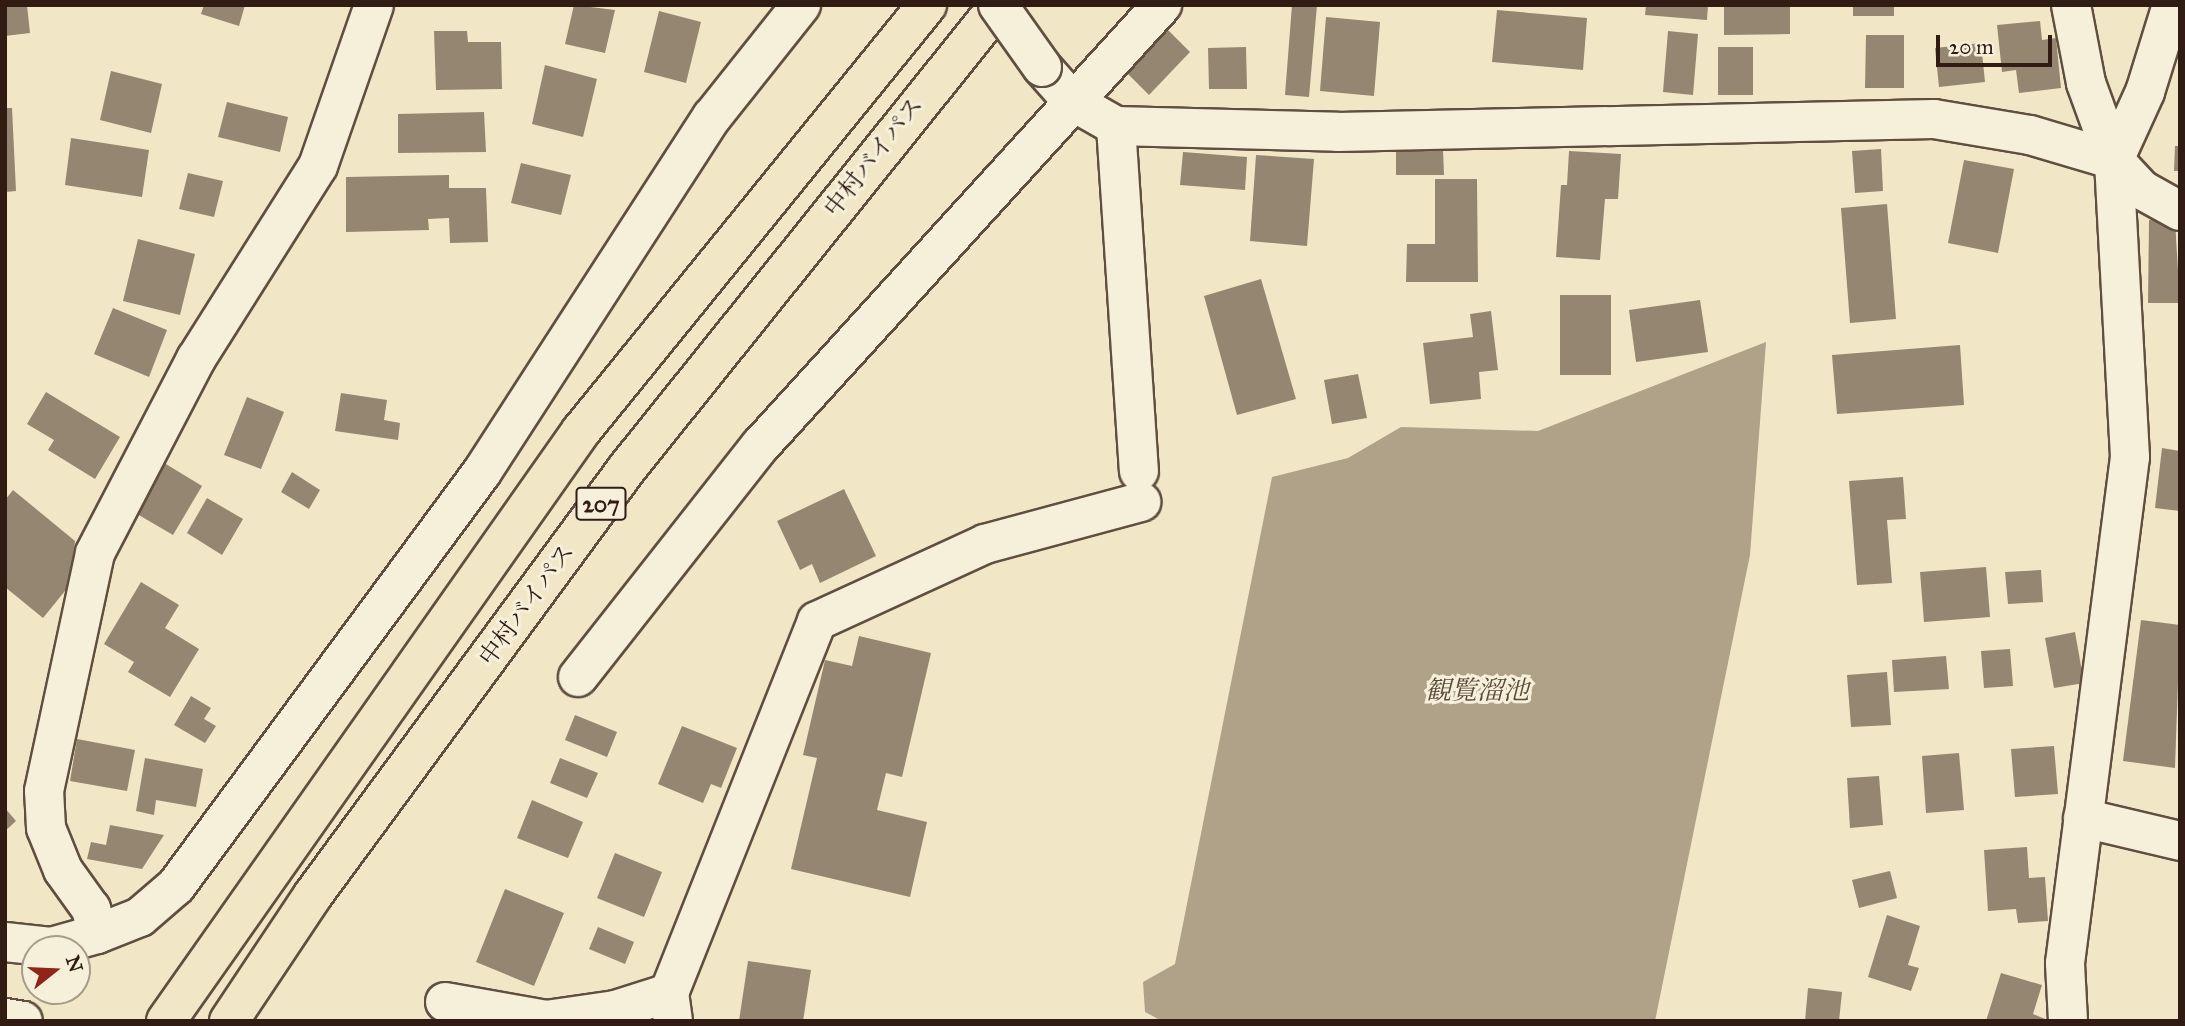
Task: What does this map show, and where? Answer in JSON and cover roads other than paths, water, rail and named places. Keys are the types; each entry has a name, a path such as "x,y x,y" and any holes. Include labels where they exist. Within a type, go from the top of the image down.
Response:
{"highway":[{"name":"207","path":"166,1021 581,431 927,5"},
{"name":"中村バイパス","path":"229,1021 313,895 628,467 999,5"}],"street":[{"path":"97,934 91,909 63,870 46,828 44,791 95,553 196,359 318,166 374,5"},
{"path":"5,942 51,947 97,934 140,917 176,886 482,472 712,117 801,5"},
{"path":"999,5 1042,67 1072,101 1116,127 1338,132 1934,119 2030,135 2114,160 2142,190 2180,211"},
{"path":"578,677 760,446 1162,5"},
{"path":"2068,1021 2065,963 2130,457 2114,160 2086,83 2071,5"},
{"path":"2114,160 2145,92 2172,5"},
{"path":"445,1002 546,1020 615,1010 671,1007 817,621 985,544 1140,487 1116,127"},
{"path":"2083,818 2180,841"},
{"path":"5,1018 23,1021"}],"water":[{"name":"観覧溜池","path":"1766,342 1750,555 1655,1021 1162,1021 1145,1012 1143,982 1175,964 1272,477 1348,458 1401,427 1538,431"}]}
